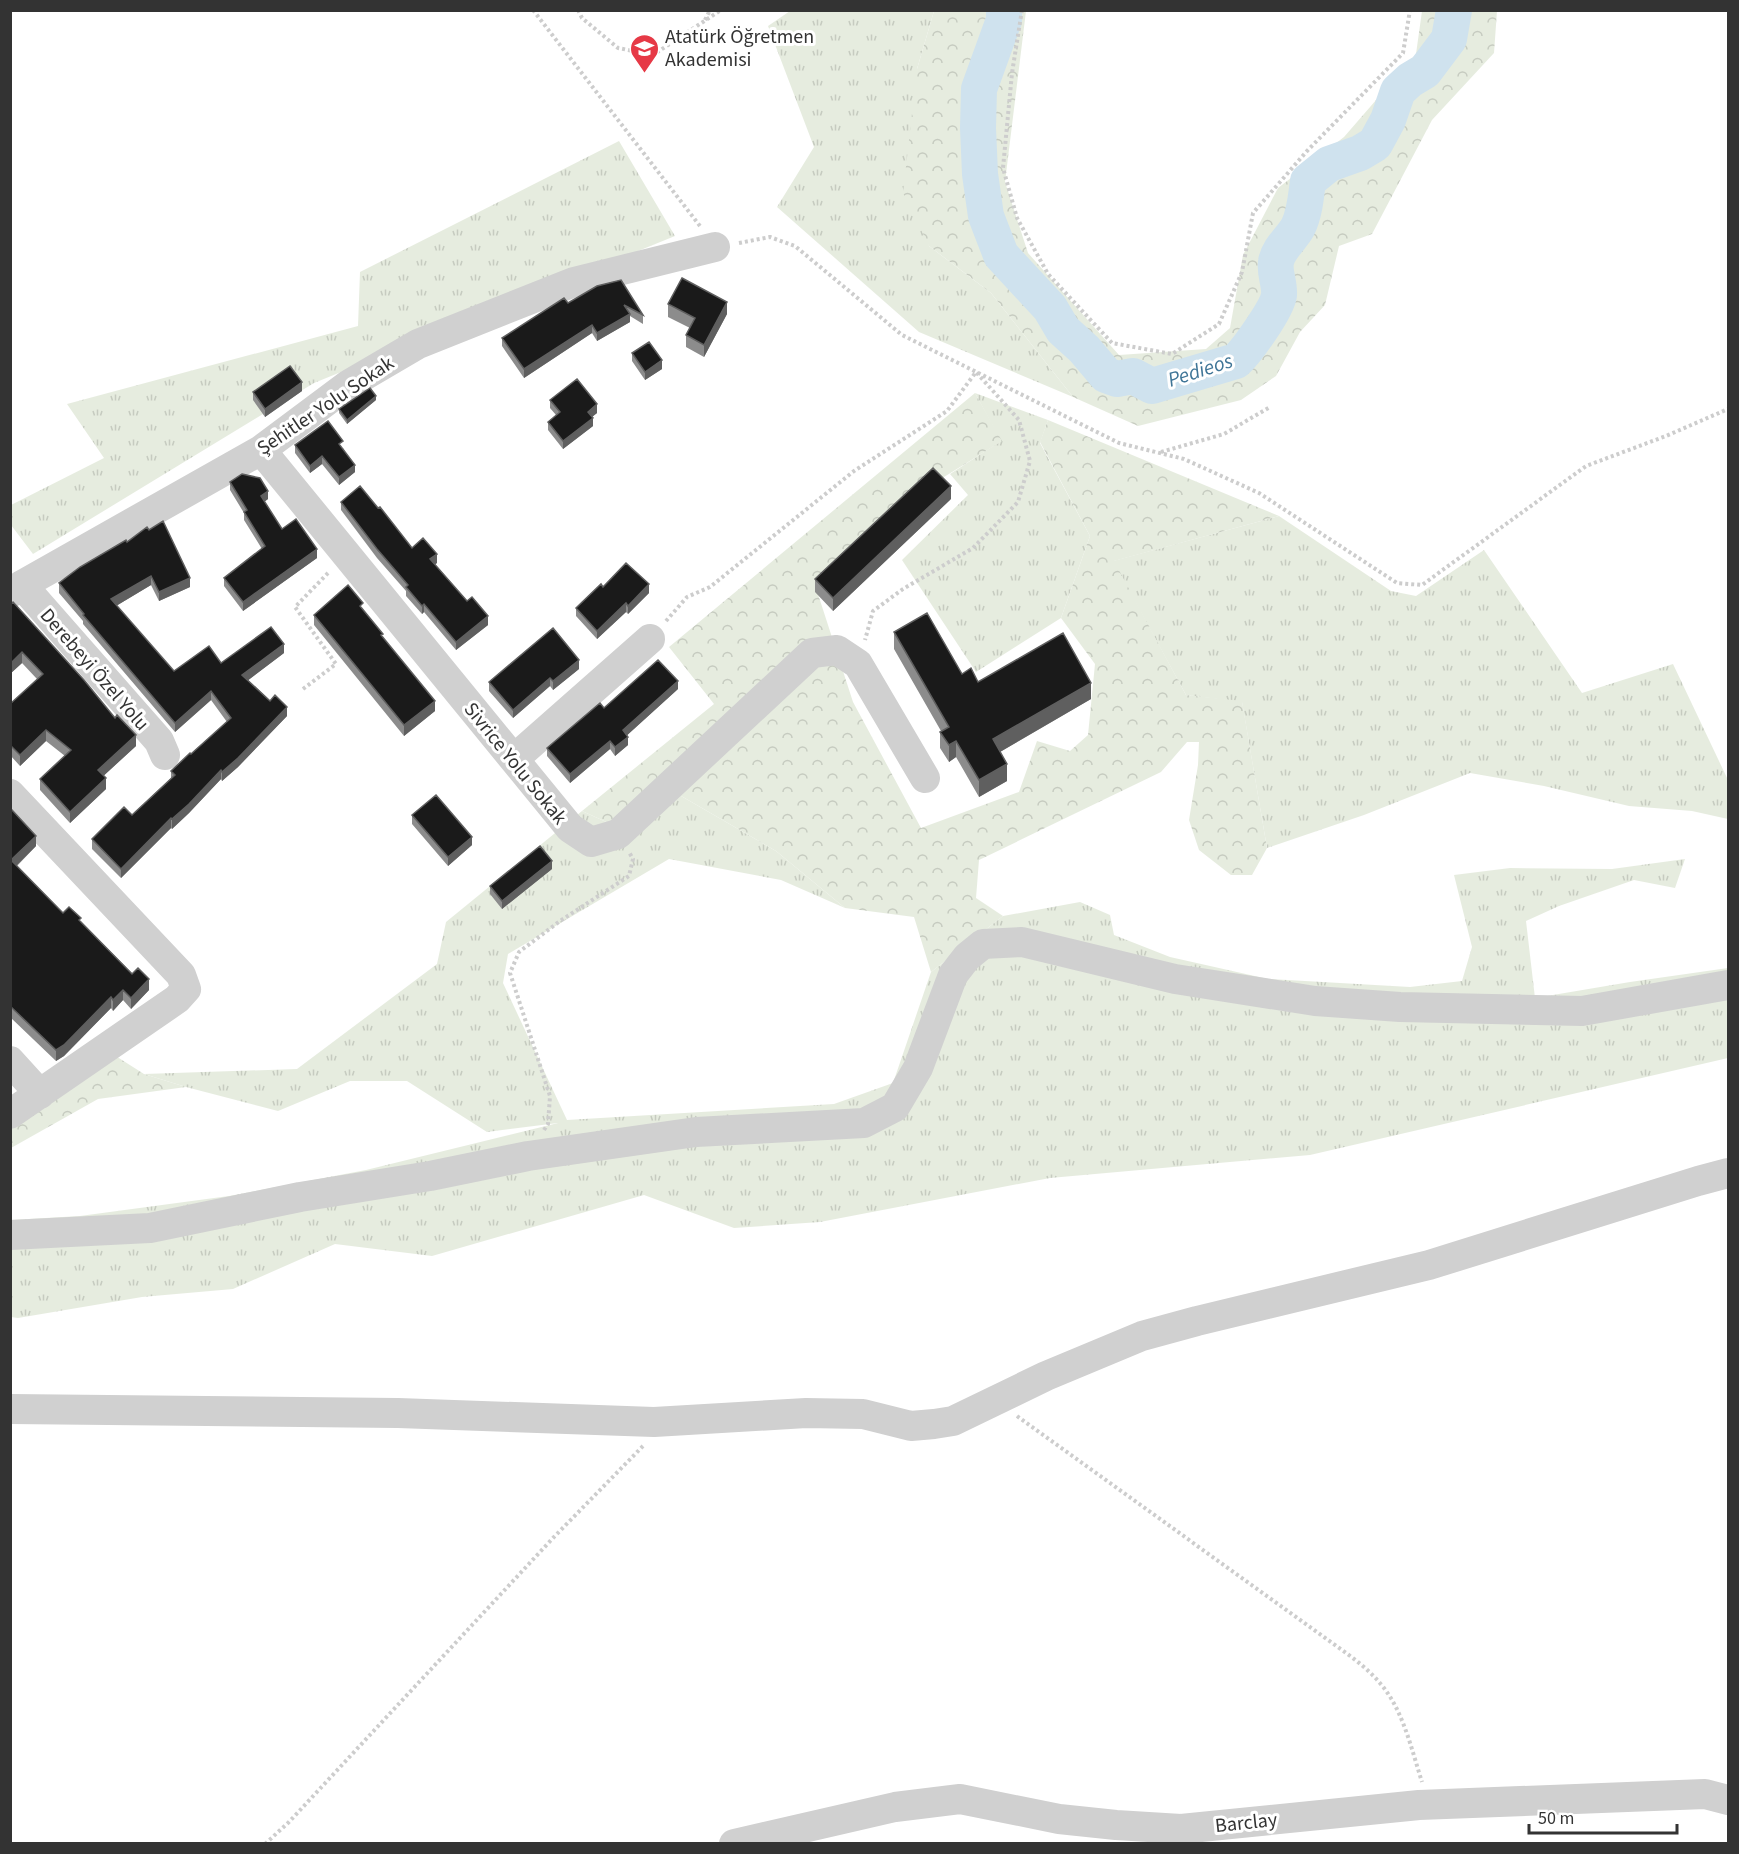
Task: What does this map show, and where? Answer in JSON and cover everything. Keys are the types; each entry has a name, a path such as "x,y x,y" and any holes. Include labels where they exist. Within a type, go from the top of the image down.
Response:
{"street":[{"name":"Şehitler Yolu Sokak","path":"16,589 261,450 348,385 418,344 574,282 715,247"},
{"name":"Sivrice Yolu Sokak","path":"261,450 570,828 591,842 618,834 812,653 837,650 858,664"},
{"name":"Derebeyi Özel Yolu","path":"16,589 159,741 165,755"},
{"path":"514,759 650,639"},
{"path":"858,664 925,778"},
{"path":"10,794 182,975 186,988 177,999 10,1114"},
{"path":"10,1235 150,1228 300,1197 430,1176 528,1156 696,1132 864,1123 895,1107 918,1068 953,975 967,957 982,944 1022,942 1175,979 1315,1001 1400,1007 1582,1011 1728,985"},
{"path":"10,1061 40,1094"},
{"path":"10,1409 398,1413 654,1422 806,1413 863,1414 911,1426 953,1421 1047,1376 1142,1336 1197,1320 1429,1265 1728,1173"},
{"name":"Barclay","path":"734,1844 895,1807 960,1798 1059,1819 1181,1829 1428,1804 1705,1794 1728,1800"}],"path":[{"path":"533,10 715,247 770,237 795,246 902,335 1119,443 1184,459 1259,493 1397,583 1422,585 1587,466 1728,409"},
{"path":"578,10 582,18 618,48 653,55 721,10"},
{"path":"703,23 710,10"},
{"path":"1022,10 1012,73 1003,168 1017,219 1048,274 1113,343 1172,354 1219,324 1242,272 1253,213 1307,150 1402,53 1410,10"},
{"path":"650,639 687,597 710,587 854,471 946,411 976,372"},
{"path":"858,664 873,611 903,589 973,548 1018,502 1030,461 1019,420 976,372"},
{"path":"1159,453 1224,434 1270,407"},
{"path":"303,689 336,664 295,607 346,554"},
{"path":"528,1156 548,1124 550,1096 510,973 519,952 560,921 629,876 633,859 618,834"},
{"path":"997,1401 1369,1671 1385,1689 1397,1709 1428,1804"},
{"path":"265,1844 289,1822 553,1538 640,1450 654,1422"}],"green space":[{"path":"790,11 934,11 917,69 929,246 991,293 1073,397 919,332 777,207 814,147 768,26"},
{"path":"934,11 1026,11 1005,182 1028,253 1119,355 1206,349 1230,328 1243,255 1278,188 1344,137 1416,54 1422,11 1497,11 1494,53 1432,120 1372,234 1339,246 1325,305 1300,332 1276,376 1241,400 1138,426 1073,397 991,293 929,246 903,193 917,69"},
{"path":"619,141 675,236 314,383 33,554 11,525 11,505 104,458 67,404 358,326 360,272"},
{"path":"975,393 1048,420 1040,443 1090,536 1061,618 976,672 902,560 968,495 950,474 1001,441"},
{"path":"975,393 1002,441 886,513 816,588 853,702 921,828 1019,792 1037,741 1070,751 1088,735 1095,664 1061,618 1090,536 1040,442 1048,420 1279,516 1114,561 1186,695 1242,701 1267,848 1252,875 1231,875 1199,850 1189,820 1198,765 1199,742 1187,742 1161,772 979,860 976,898 1003,916 931,972 914,917 845,908 776,851 676,793 613,825 582,811 714,704 669,647"},
{"path":"1279,516 1391,591 1416,596 1484,550 1582,693 1673,664 1728,780 1728,819 1692,811 1629,806 1544,786 1470,773 1364,815 1267,848 1242,702 1186,695 1113,561"},
{"path":"676,793 776,851 845,908 781,880 669,859 508,954 503,983 567,1120 834,1104 893,1083 931,972 1003,916 1080,902 1110,915 1114,935 1170,957 1268,979 1410,987 1462,981 1472,947 1454,875 1510,868 1612,869 1685,859 1675,888 1634,880 1559,906 1526,921 1535,998 1728,968 1728,1058 1310,1155 1050,1178 820,1222 734,1228 644,1195 432,1256 335,1244 233,1289 142,1297 18,1318 11,1317 11,1220 80,1216 229,1196 366,1170 558,1123 487,1132 407,1081 350,1081 278,1111 144,1074 297,1069 437,964 446,922 582,811 613,825"},
{"path":"111,1053 144,1074 186,1087 98,1099 11,1148 11,1119"}],"building":[{"path":"682,278 727,302 704,345 686,335 695,318 668,304"},
{"path":"621,280 643,315 624,305 630,314 597,333 592,325 524,369 502,338 564,298 568,303 597,286"},
{"path":"649,342 662,360 645,372 632,353"},
{"path":"290,366 302,382 265,409 253,392"},
{"path":"577,379 597,404 588,412 593,418 563,441 548,422 560,412 550,400"},
{"path":"370,388 376,396 347,420 339,409"},
{"path":"328,421 343,441 339,444 355,465 339,477 322,456 310,466 295,445"},
{"path":"933,468 951,486 833,598 815,579"},
{"path":"242,474 260,478 268,491 261,496 282,529 296,519 317,549 243,602 224,578 265,546 244,512 247,510 230,482"},
{"path":"360,486 378,508 380,507 412,548 423,538 437,554 430,559 467,601 472,597 488,616 456,642 424,604 422,606 406,587 408,585 341,502"},
{"path":"163,521 190,578 159,592 151,576 111,599 174,671 209,646 221,663 271,627 284,644 242,675 270,701 275,695 287,707 238,758 222,772 221,770 121,869 92,839 124,807 132,815 175,775 171,771 231,718 211,691 175,723 83,615 59,583 80,567 126,540 127,542 147,527 149,530"},
{"path":"626,563 649,584 628,606 626,603 597,631 576,608 601,584 603,587"},
{"path":"348,585 363,603 360,606 383,634 381,635 435,701 404,725 314,615"},
{"path":"13,602 84,680 115,718 117,715 136,735 98,770 106,778 70,812 40,779 71,750 46,730 20,755 10,745 10,704 43,674 22,652 10,664 10,605"},
{"path":"927,613 962,674 971,668 978,682 1063,633 1091,683 993,739 1007,764 979,780 956,741 949,745 940,732 949,727 894,632"},
{"path":"553,628 579,660 553,681 550,678 513,710 489,682"},
{"path":"658,660 678,681 623,730 628,737 615,747 610,741 570,774 547,748 600,703 604,708"},
{"path":"436,795 472,837 448,857 412,815"},
{"path":"12,810 36,836 11,860 63,913 69,907 81,918 79,920 132,974 138,968 149,979 131,998 123,990 113,1000 111,997 64,1045 56,1050 10,1006 10,811"},
{"path":"540,846 552,861 502,901 490,886"}],"waterway":[{"name":"Pedieos","path":"1004,10 1004,20 979,89 978,128 980,174 986,216 1001,255 1050,308 1063,330 1084,349 1106,375 1117,379 1133,376 1152,386 1236,361 1247,348 1277,301 1279,291 1276,262 1279,253 1300,222 1308,181 1329,164 1360,153 1375,144 1388,120 1398,91 1425,71 1449,39 1454,10"}],"place":[{"name":"Atatürk Öğretmen Akademisi","path":"644,74"}]}
